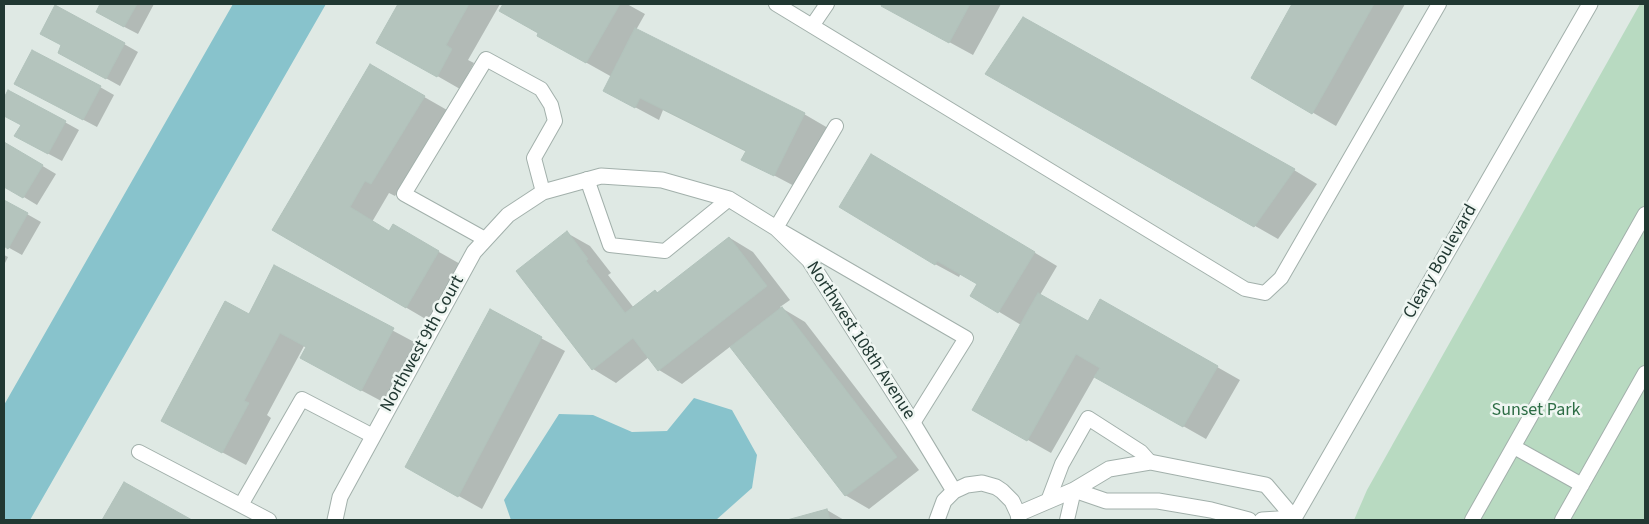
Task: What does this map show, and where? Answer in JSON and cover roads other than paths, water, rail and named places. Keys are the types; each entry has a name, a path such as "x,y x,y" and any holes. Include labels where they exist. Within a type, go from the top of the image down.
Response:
{"street":[{"name":"Cleary Boulevard","path":"1295,519 1590,4"},
{"name":"Northwest 108th Avenue","path":"543,192 601,176 662,180 729,199 776,228 809,260 914,423 954,491"},
{"name":"Northwest 9th Court","path":"335,520 340,497 474,252 508,214 543,192"},
{"path":"937,520 944,501 954,491 967,484 982,483 996,487 1012,501 1018,517 1074,490 1109,469 1150,462 1266,485 1295,519"},
{"path":"1074,490 1106,501 1158,501 1211,510 1249,520"},
{"path":"1262,520 1295,519"}],"lane":[{"path":"776,4 1246,289 1265,293 1282,278 1439,4"},
{"path":"812,26 827,4"},
{"path":"485,239 404,194 486,59 541,89 551,105 556,121 534,158 543,192"},
{"path":"836,126 776,228 966,338 914,423"},
{"path":"587,179 610,244 665,251 729,199"},
{"path":"1472,520 1645,214"},
{"path":"1562,520 1645,373"},
{"path":"241,506 302,399 373,436"},
{"path":"1048,501 1062,464 1088,418 1141,452 1150,462"},
{"path":"1514,447 1582,485"},
{"path":"139,452 269,520"},
{"path":"1067,520 1074,490"}],"water":[{"path":"233,4 326,4 30,520 4,520 4,405"},
{"path":"694,398 732,410 757,455 752,488 716,520 511,520 504,500 559,414 593,415 632,432 667,431"}],"park label":[{"name":"Sunset Park","path":"1536,411"}]}
